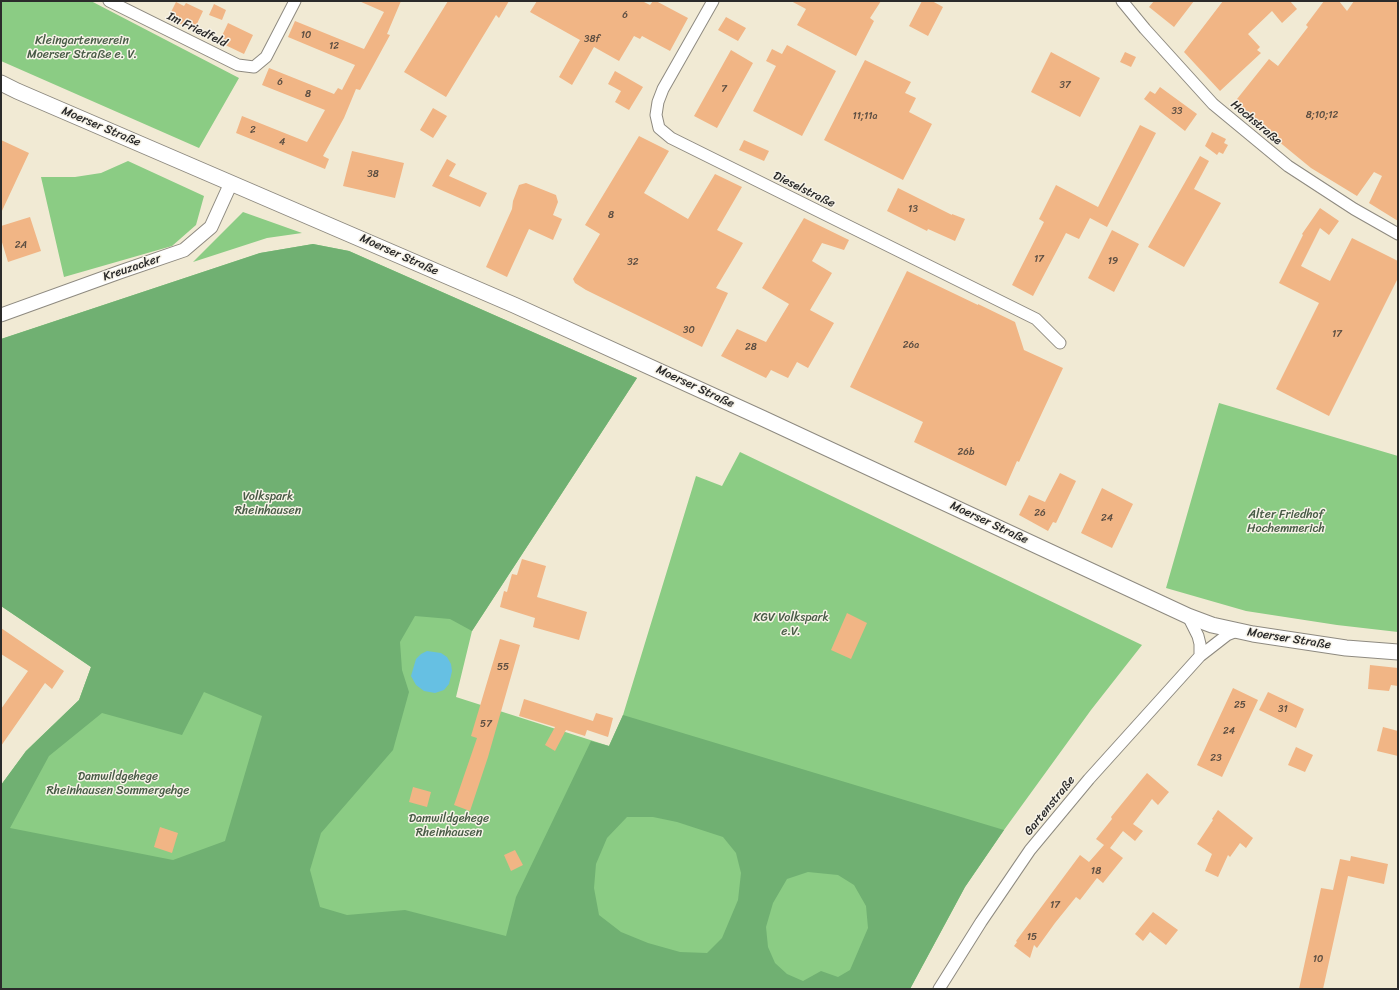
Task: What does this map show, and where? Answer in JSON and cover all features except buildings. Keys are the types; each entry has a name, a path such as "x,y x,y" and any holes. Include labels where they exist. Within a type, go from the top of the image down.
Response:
{"main road":[{"name":"Moerser Straße","path":"1,83 514,305 784,428 1188,616 1212,625 1237,631 1346,648 1398,652"}],"street":[{"name":"Im Friedfeld","path":"109,1 238,65 254,67 266,57 295,1"},
{"name":"Dieselstraße","path":"713,1 663,89 658,102 656,115 659,128 672,138 1036,320 1060,343"},
{"name":"Hochstraße","path":"1122,1 1145,29 1213,104 1288,166 1354,209 1398,234"},
{"name":"Kreuzacker","path":"1,315 184,250 211,227 231,183"},
{"path":"1188,616 1198,636 1200,656"},
{"name":"Gartenstraße","path":"939,989 981,922 1030,850 1089,779 1200,656 1223,638 1237,631"}],"green space":[{"name":"Kleingartenverein Moerser Straße e. V.","path":"1,1 91,1 239,78 199,148 1,61"},
{"path":"128,161 204,196 196,225 172,246 64,277 41,177 75,177 101,173"},
{"path":"243,212 302,233 267,238 193,262"},
{"name":"Volkspark Rheinhausen","path":"313,244 349,251 637,378 472,631 456,697 609,746 623,715 696,476 722,486 740,452 1142,645 1091,710 1004,830 965,887 910,989 1,989 1,785 26,751 79,700 91,667 1,606 1,339 260,253"},
{"name":"Volkspark Rheinhausen","path":"313,244 349,251 637,378 472,631 450,619 415,616 400,642 402,670 409,692 393,750 321,833 310,870 320,907 347,915 405,910 506,936 516,897 591,741 609,746 623,715 1004,830 965,887 910,989 1,989 1,785 26,751 79,700 91,667 1,606 1,339 260,253","holes":["204,692 262,716 225,841 173,860 10,828 49,756 102,713 182,735","627,817 653,817 677,822 723,837 736,853 741,873 738,900 722,938 707,953 680,952 648,943 621,932 599,915 594,888 596,864 607,838","808,872 838,875 854,885 866,906 868,928 850,970 838,977 821,971 803,981 787,974 775,963 768,947 766,927 773,903 787,879"]},
{"name":"Alter Friedhof Hochemmerich","path":"1219,403 1398,456 1398,632 1337,625 1246,611 1166,588"}],"water":[{"path":"427,651 441,653 447,657 451,664 452,671 449,684 444,690 435,693 424,691 416,685 411,676 416,659"}],"park label":[{"name":"KGV Volkspark e.V.","path":"791,625"},
{"name":"Damwildgehege Rheinhausen Sommergehge","path":"118,784"},
{"name":"Damwildgehege Rheinhausen","path":"449,826"}]}
